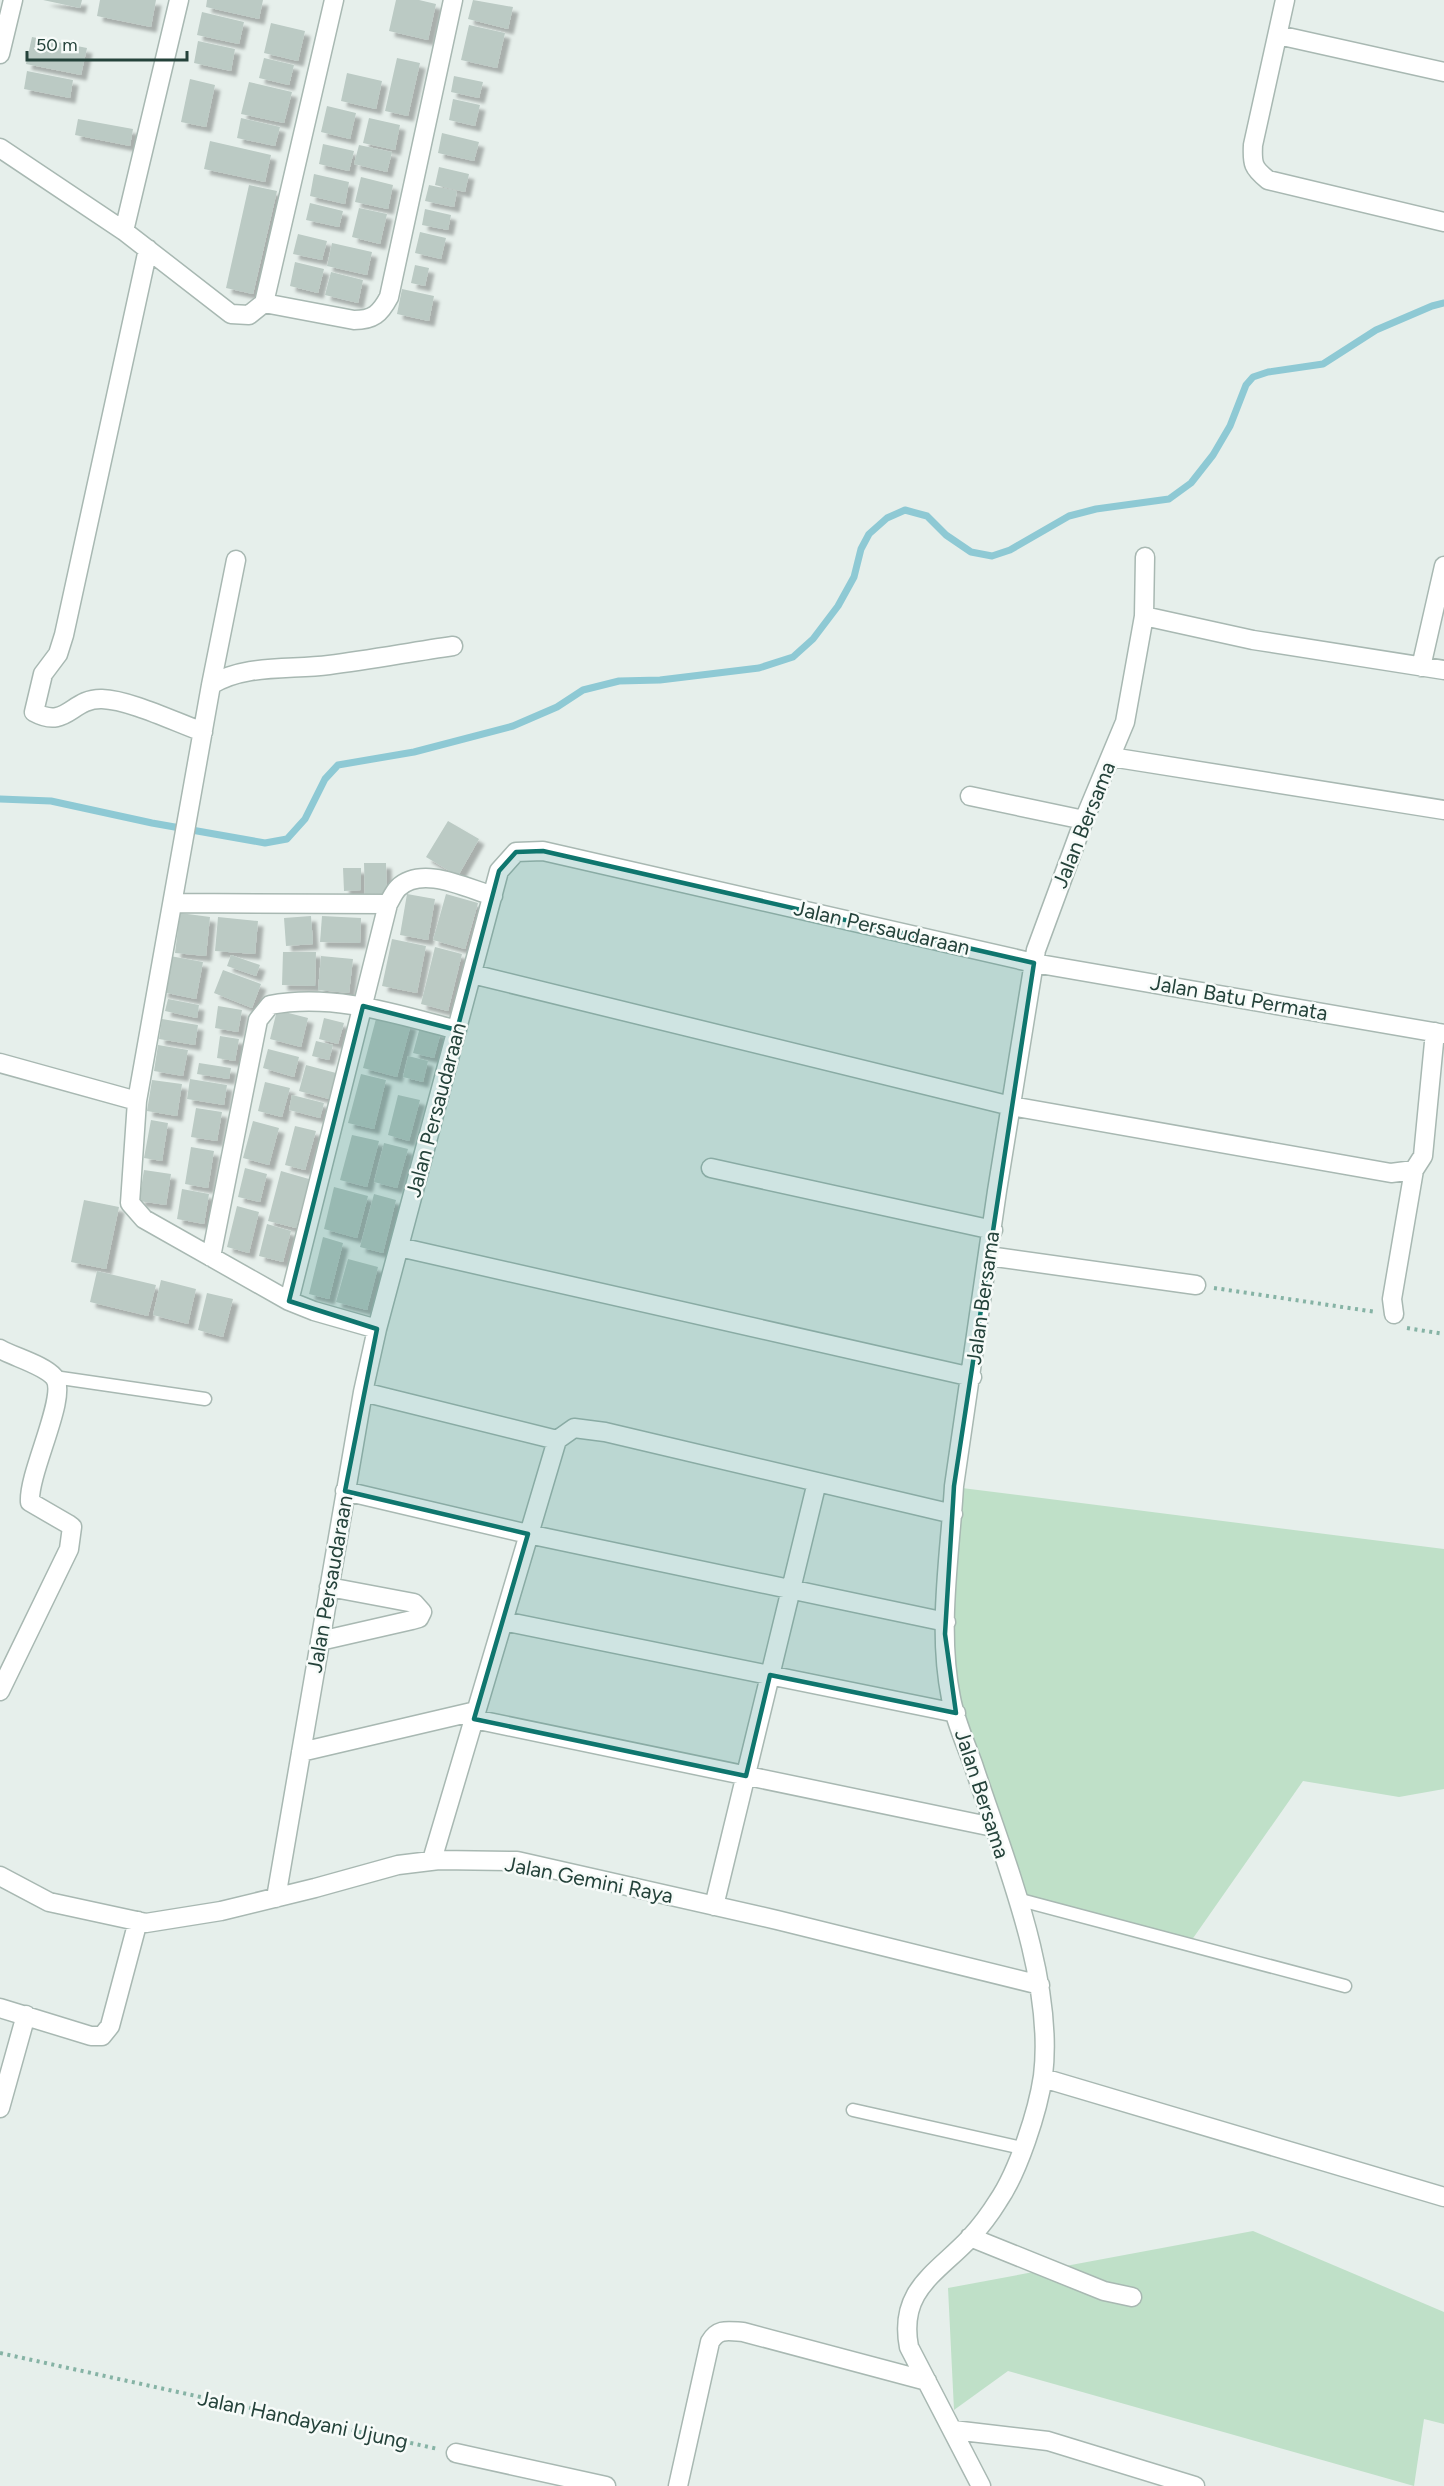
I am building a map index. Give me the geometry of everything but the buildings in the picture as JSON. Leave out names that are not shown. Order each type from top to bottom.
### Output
[{"type":"street","points":[[0,54],[13,0]]},
{"type":"street","points":[[124,231],[179,0]]},
{"type":"street","points":[[0,148],[124,231],[231,314],[249,315],[264,303],[334,0]]},
{"type":"street","points":[[264,303],[354,320],[375,317],[382,310],[389,297],[453,0]]},
{"type":"street","points":[[1285,0],[1252,145],[1252,159],[1256,170],[1268,180],[1444,222]]},
{"type":"street","points":[[1278,35],[1444,72]]},
{"type":"street","points":[[148,249],[64,635],[58,654],[43,674],[34,712],[46,718],[57,719],[78,705],[101,699],[130,706],[202,732]]},
{"type":"street","name":"Jalan Bersama","points":[[981,2486],[909,2347],[906,2332],[912,2298],[921,2284],[970,2237],[999,2200],[1022,2148],[1042,2078],[1046,2038],[1040,1985],[1017,1899],[951,1699],[946,1622],[954,1486],[1034,963],[1040,940],[1084,820],[1125,722],[1144,616],[1145,557]]},
{"type":"street","points":[[236,560],[202,732],[137,1101],[130,1203],[144,1219],[289,1300],[314,1311],[377,1329]]},
{"type":"street","points":[[1421,667],[1444,566]]},
{"type":"street","points":[[1144,616],[1253,640],[1444,670]]},
{"type":"street","points":[[211,685],[222,678],[240,672],[329,665],[453,646]]},
{"type":"street","points":[[1111,757],[1444,810]]},
{"type":"street","points":[[970,796],[1084,820]]},
{"type":"street","name":"Jalan Persaudaraan","points":[[276,1898],[363,1392],[377,1329],[499,871],[516,852],[543,851],[1034,963]]},
{"type":"street","points":[[289,1300],[388,904],[398,888],[415,879],[431,878],[493,896]]},
{"type":"street","points":[[173,903],[388,904]]},
{"type":"street","name":"Jalan Batu Permata","points":[[1034,963],[1439,1033]]},
{"type":"street","points":[[472,974],[1011,1106],[1390,1173],[1414,1170]]},
{"type":"street","points":[[211,1257],[258,1020],[270,1005],[292,1001],[363,1006],[457,1030]]},
{"type":"street","points":[[1394,1314],[1392,1299],[1414,1170],[1423,1156],[1439,1033]]},
{"type":"street","points":[[0,1063],[137,1101]]},
{"type":"street","points":[[711,1168],[993,1230]]},
{"type":"street","points":[[399,1247],[972,1377]]},
{"type":"street","points":[[988,1256],[1196,1285]]},
{"type":"street","points":[[0,1350],[44,1370],[54,1377],[58,1387],[56,1406],[30,1483],[30,1502],[68,1524],[72,1527],[73,1534],[69,1549],[0,1691]]},
{"type":"street","points":[[363,1392],[557,1440]]},
{"type":"street","points":[[432,1860],[557,1440],[568,1430],[579,1428],[953,1514]]},
{"type":"street","points":[[714,1906],[817,1482]]},
{"type":"street","points":[[345,1491],[528,1534],[946,1622]]},
{"type":"street","points":[[320,1641],[412,1620],[419,1618],[422,1612],[414,1603],[329,1587]]},
{"type":"street","points":[[503,1621],[956,1713]]},
{"type":"street","points":[[301,1752],[475,1715],[746,1776],[993,1827]]},
{"type":"street","name":"Jalan Gemini Raya","points":[[1,1880],[49,1902],[146,1923],[221,1911],[398,1865],[432,1860],[517,1862],[714,1906],[1040,1985]]},
{"type":"street","points":[[0,2008],[91,2036],[102,2036],[107,2032],[138,1921]]},
{"type":"street","points":[[0,2108],[26,2015]]},
{"type":"street","points":[[1042,2078],[1444,2197]]},
{"type":"street","points":[[970,2237],[1104,2291],[1132,2297]]},
{"type":"street","points":[[678,2486],[710,2342],[715,2333],[724,2330],[743,2332],[927,2381]]},
{"type":"street","points":[[953,2430],[1064,2445],[1195,2486]]},
{"type":"street","points":[[456,2453],[606,2486]]},
{"type":"lane","points":[[54,1377],[206,1399]]},
{"type":"lane","points":[[1017,1899],[1346,1986]]},
{"type":"lane","points":[[852,2110],[1022,2148]]},
{"type":"path","points":[[1196,1285],[1394,1314],[1400,1325],[1410,1330],[1444,1334]]},
{"type":"path","name":"Jalan Handayani Ujung","points":[[0,2354],[456,2453]]},
{"type":"highlighted area","points":[[543,851],[1034,963],[954,1486],[945,1634],[956,1713],[770,1675],[746,1776],[474,1719],[528,1534],[345,1491],[377,1329],[289,1301],[363,1006],[457,1030],[499,871],[516,852]]},
{"type":"green space","points":[[954,1487],[1444,1549],[1444,1789],[1399,1797],[1303,1781],[1189,1944],[1017,1899],[951,1699]]},
{"type":"green space","points":[[1253,2231],[1444,2312],[1444,2424],[1424,2419],[1414,2486],[1008,2371],[954,2410],[948,2288]]},
{"type":"waterway","points":[[0,799],[51,801],[152,823],[265,843],[287,839],[305,819],[325,779],[338,765],[414,752],[513,726],[557,707],[583,690],[619,681],[660,680],[759,668],[793,657],[813,639],[838,606],[854,577],[861,549],[869,534],[887,518],[905,510],[927,516],[946,535],[971,552],[992,556],[1010,550],[1069,516],[1096,509],[1169,499],[1191,483],[1213,455],[1230,426],[1246,385],[1253,377],[1268,372],[1323,364],[1376,330],[1444,303]]}]
